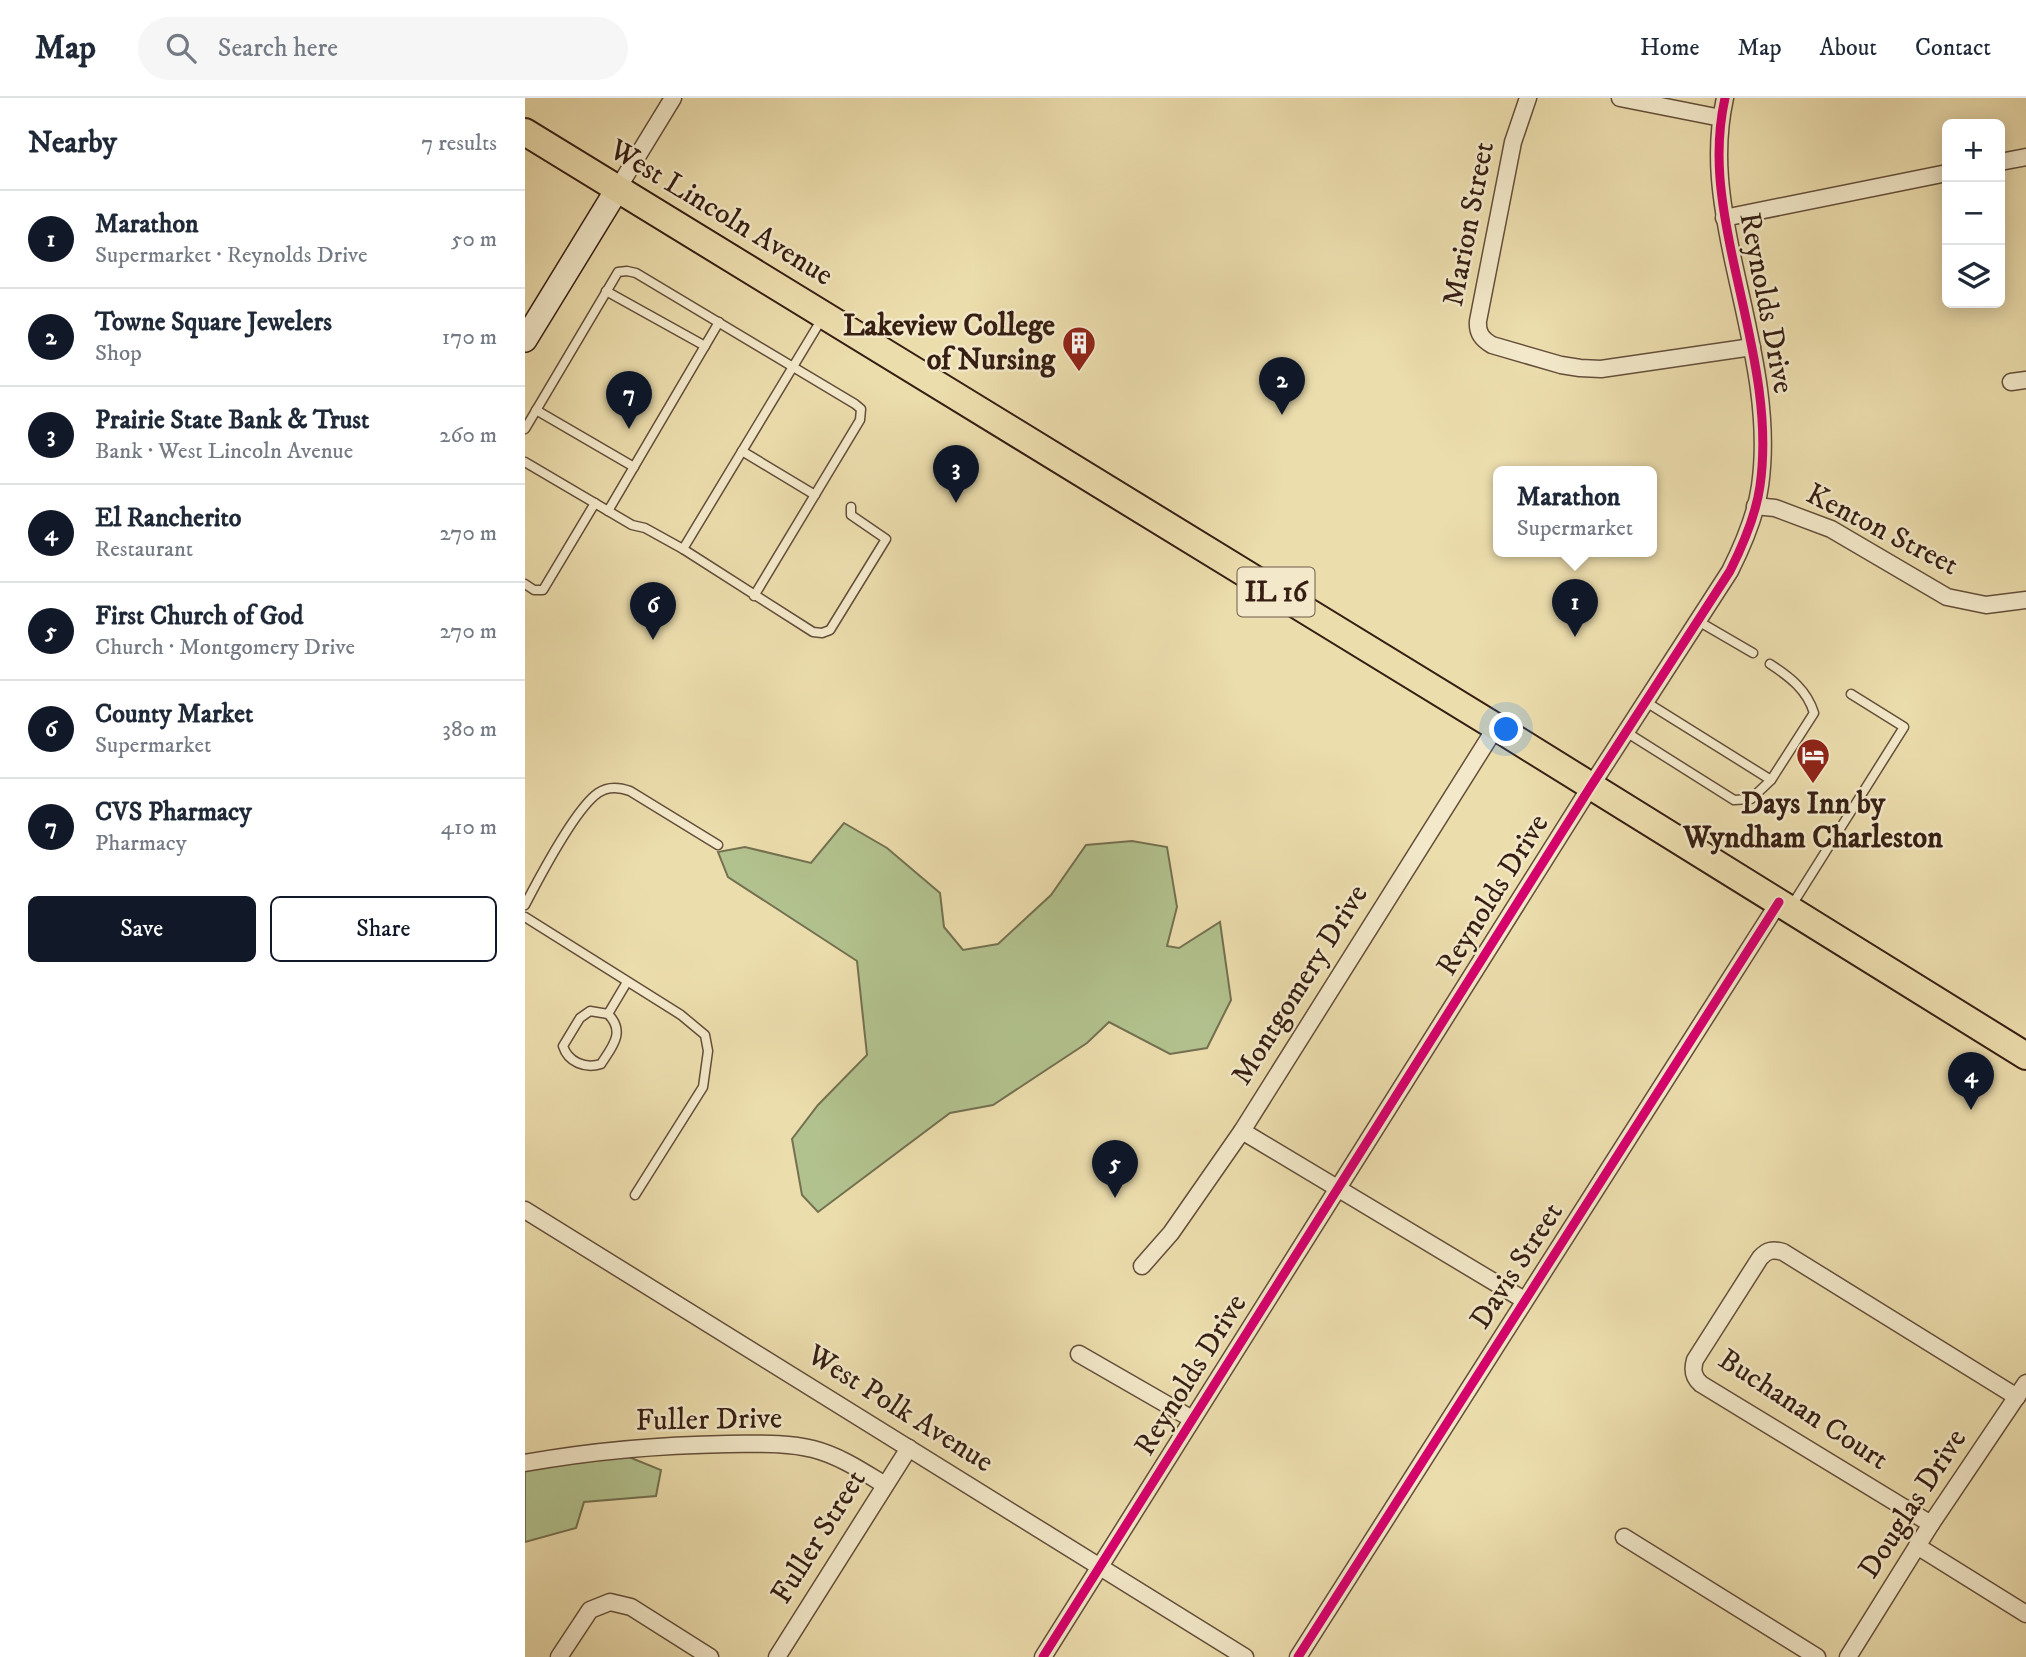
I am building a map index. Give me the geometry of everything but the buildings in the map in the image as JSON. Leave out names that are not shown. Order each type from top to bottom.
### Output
[{"type":"main road","name":"West Lincoln Avenue","points":[[525,132],[1496,727],[2026,1056]]},
{"type":"street","points":[[525,341],[673,98]]},
{"type":"street","name":"Marion Street","points":[[1528,98],[1513,142],[1478,321],[1479,333],[1484,340],[1492,345],[1561,365],[1591,369],[1752,347]]},
{"type":"street","points":[[1620,98],[1721,118]]},
{"type":"street","name":"Reynolds Drive","points":[[1043,1657],[1591,786],[1730,571],[1743,545],[1760,489],[1762,411],[1752,347],[1724,218],[1719,176],[1718,149],[1725,98]]},
{"type":"street","points":[[2005,161],[2026,157]]},
{"type":"street","points":[[1724,218],[1942,174]]},
{"type":"street","name":"Kenton Street","points":[[1755,506],[1775,508],[1831,529],[1947,597],[1986,605],[2026,600]]},
{"type":"street","name":"Montgomery Drive","points":[[1142,1266],[1171,1233],[1243,1131],[1496,727]]},
{"type":"street","name":"Davis Street","points":[[1298,1657],[1524,1300],[1785,905]]},
{"type":"street","points":[[1243,1131],[1524,1300]]},
{"type":"street","name":"West Polk Avenue","points":[[525,1210],[1245,1657]]},
{"type":"street","name":"Buchanan Court","points":[[1931,1524],[1701,1384],[1694,1377],[1695,1360],[1760,1258],[1766,1252],[1783,1252],[2022,1390]]},
{"type":"street","name":"Reynolds Drive","points":[[1079,1354],[1192,1419]]},
{"type":"street","name":"Douglas Drive","points":[[1848,1657],[1931,1524],[2022,1390]]},
{"type":"street","name":"Fuller Drive","points":[[525,1463],[611,1451],[682,1446],[787,1444],[839,1458],[885,1485]]},
{"type":"street","name":"Fuller Street","points":[[777,1657],[909,1448]]},
{"type":"street","points":[[1624,1537],[1817,1657]]},
{"type":"street","points":[[1917,1546],[2026,1614]]},
{"type":"street","points":[[559,1657],[590,1610],[610,1602],[631,1607],[710,1657]]},
{"type":"lane","points":[[525,429],[618,272],[627,271],[719,322],[861,409],[860,420],[754,596]]},
{"type":"lane","points":[[607,291],[705,346]]},
{"type":"lane","points":[[683,549],[824,315]]},
{"type":"lane","points":[[608,512],[719,322]]},
{"type":"lane","points":[[536,410],[633,467]]},
{"type":"lane","points":[[742,451],[815,495]]},
{"type":"lane","points":[[525,462],[608,512],[683,549],[813,632],[831,630],[885,539],[851,515],[851,507]]},
{"type":"lane","points":[[525,584],[534,590],[543,590],[595,503]]},
{"type":"lane","points":[[1697,621],[1753,653]]},
{"type":"lane","points":[[1626,732],[1734,800],[1751,799],[1771,780],[1814,713],[1809,697],[1770,664]]},
{"type":"lane","points":[[1785,905],[1904,727],[1851,694]]},
{"type":"lane","points":[[1645,702],[1771,780]]},
{"type":"lane","points":[[525,905],[584,806],[606,789],[621,788],[630,791],[718,845]]},
{"type":"lane","points":[[525,917],[681,1015],[705,1035],[709,1051],[703,1087],[635,1195]]},
{"type":"lane","points":[[608,1014],[627,982]]},
{"type":"lane","points":[[590,1011],[608,1014],[618,1029],[617,1038],[600,1064],[585,1066],[568,1056],[563,1046],[580,1018],[590,1011]]},
{"type":"green space","points":[[844,823],[887,848],[940,893],[944,927],[963,950],[998,944],[1051,895],[1086,845],[1132,841],[1167,847],[1177,907],[1167,946],[1179,948],[1220,922],[1231,1000],[1207,1048],[1170,1054],[1109,1022],[1087,1043],[993,1105],[950,1113],[818,1212],[802,1195],[792,1139],[818,1105],[867,1055],[857,961],[728,877],[718,852],[745,847],[811,863]]},
{"type":"green space","points":[[624,1455],[661,1470],[656,1496],[584,1502],[576,1528],[525,1542],[525,1470]]},
{"type":"cycle path","points":[[1043,1657],[1591,786],[1730,571],[1740,551],[1758,497],[1763,428],[1751,341],[1722,196],[1719,138],[1725,98]]},
{"type":"cycle path","points":[[1298,1657],[1779,902]]},
{"type":"place","name":"Lakeview College of Nursing","points":[[1079,373]]},
{"type":"place","name":"Towne Square Jewelers","points":[[1282,415]]},
{"type":"place","name":"CVS Pharmacy","points":[[629,429]]},
{"type":"place","name":"Prairie State Bank & Trust","points":[[956,503]]},
{"type":"place","name":"Marathon","points":[[1575,637]]},
{"type":"place","name":"County Market","points":[[653,640]]},
{"type":"place","name":"Days Inn by Wyndham Charleston","points":[[1813,785]]},
{"type":"place","name":"El Rancherito","points":[[1971,1110]]},
{"type":"place","name":"First Church of God","points":[[1115,1198]]}]
